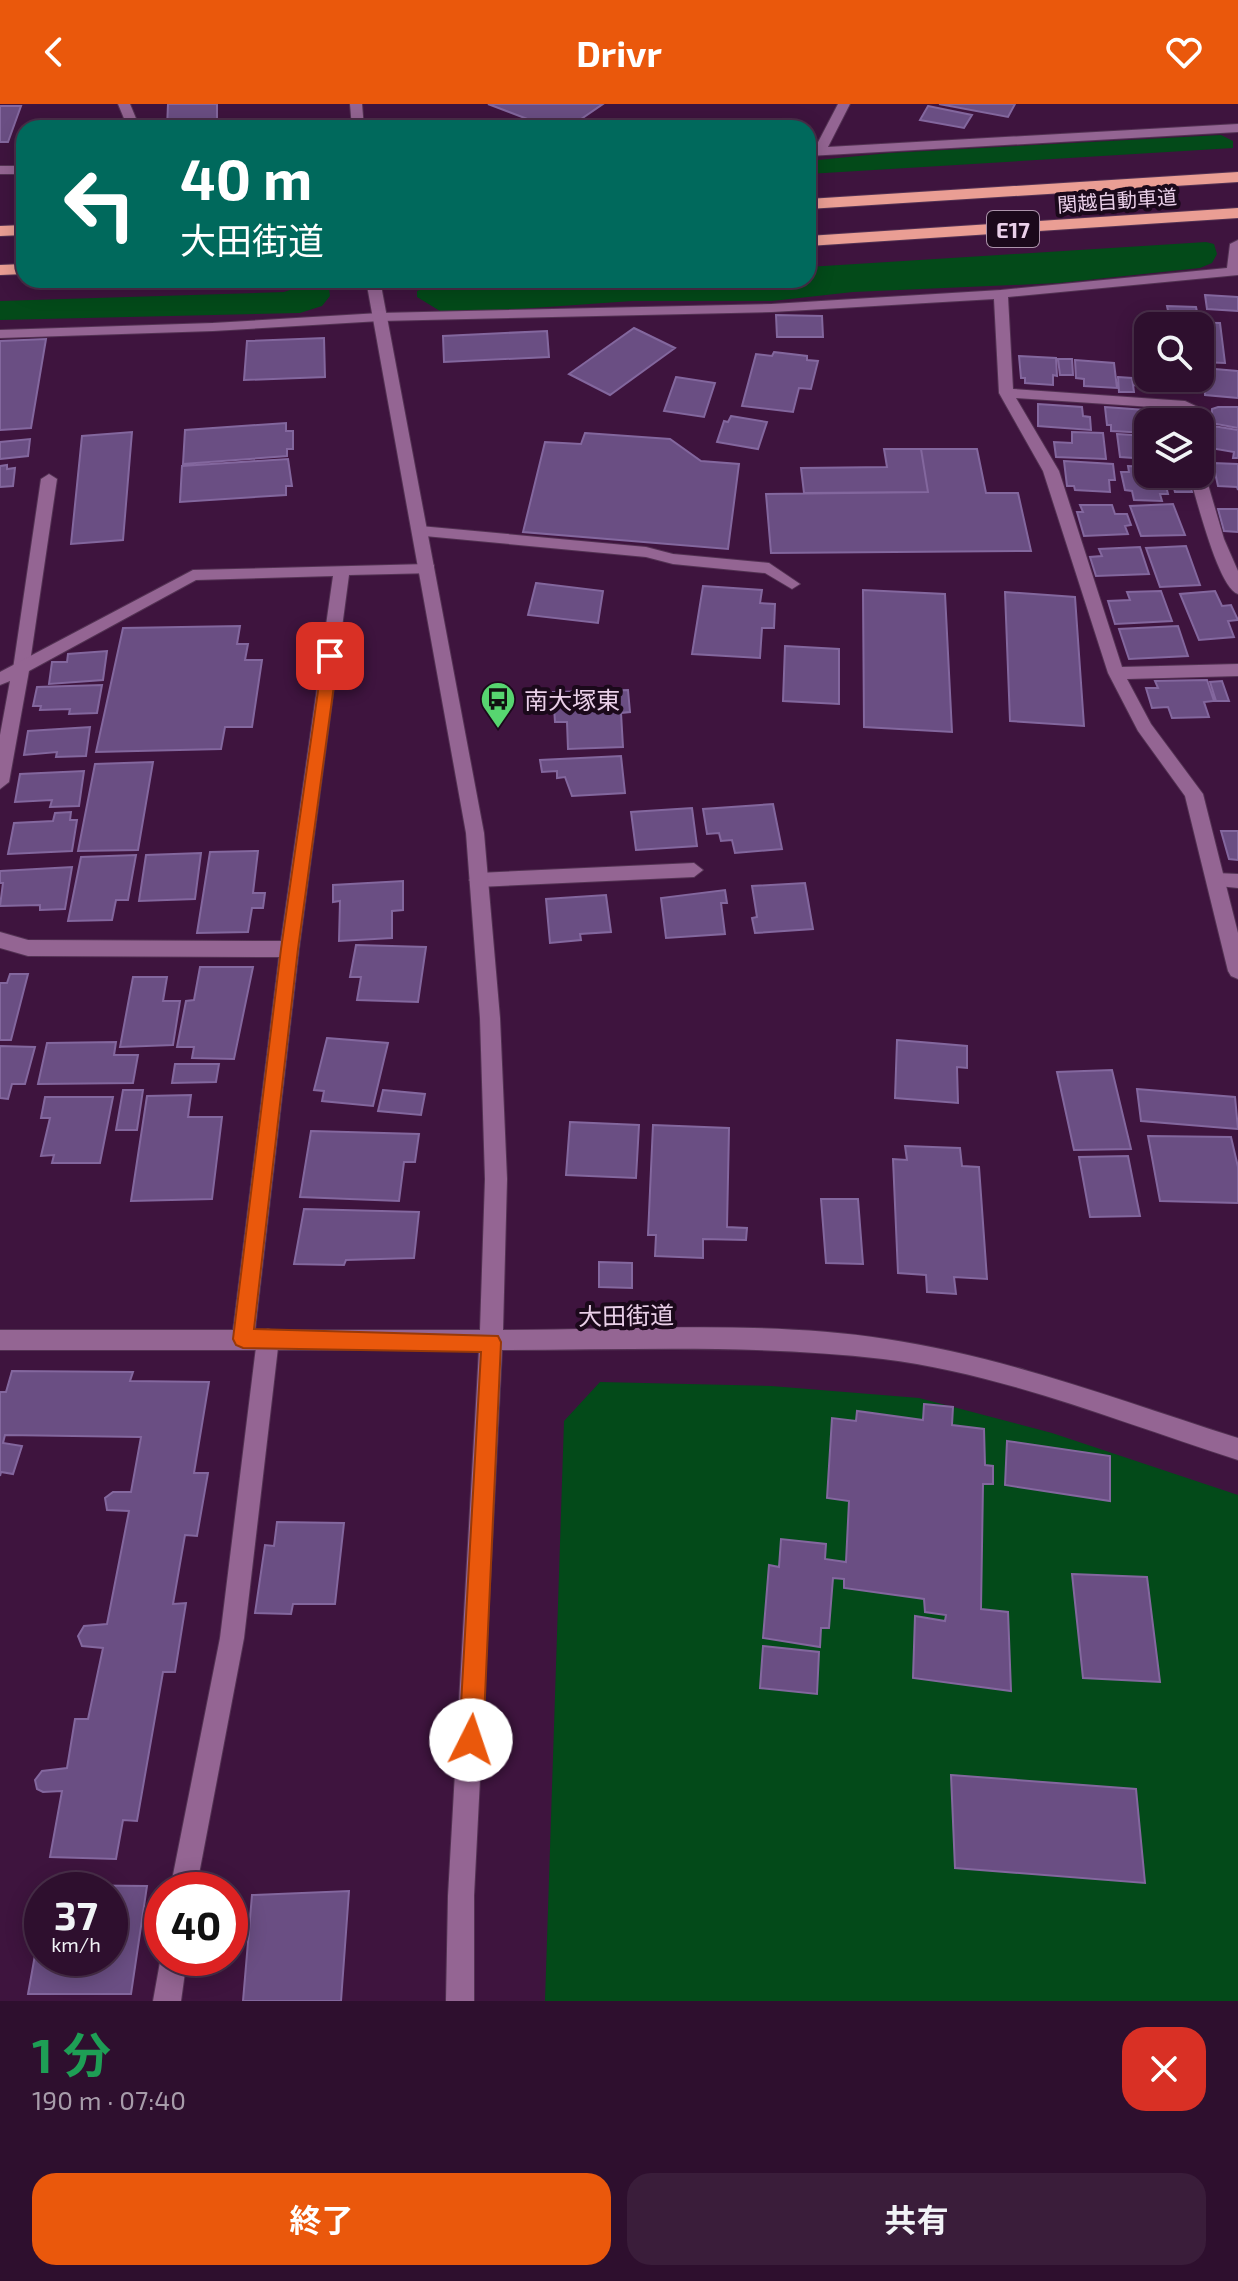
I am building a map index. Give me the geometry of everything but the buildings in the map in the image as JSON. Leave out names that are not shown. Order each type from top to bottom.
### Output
[{"type":"highway","name":"関越自動車道","points":[[816,203],[1238,177]]},
{"type":"highway","name":"関越自動車道","points":[[816,240],[1238,213]]},
{"type":"street","points":[[816,149],[844,104]]},
{"type":"street","points":[[816,152],[1238,128]]},
{"type":"street","points":[[0,334],[213,327],[380,317],[772,308],[1001,294],[1235,272],[1237,244]]},
{"type":"street","points":[[375,288],[475,833],[490,1018],[495,1164],[491,1342],[461,1896],[460,2001]]},
{"type":"street","points":[[1001,294],[1006,393],[1051,471],[1116,673],[1144,727],[1194,794],[1238,971]]},
{"type":"street","points":[[1006,393],[1193,408]]},
{"type":"street","points":[[0,782],[21,669],[49,479]]},
{"type":"street","points":[[1201,488],[1216,539],[1238,589]]},
{"type":"street","points":[[420,531],[646,552],[673,559],[769,568],[792,584]]},
{"type":"street","points":[[0,679],[193,575],[428,569]]},
{"type":"street","points":[[186,1872],[232,1638],[289,949],[342,570]]},
{"type":"street","points":[[1116,673],[1238,670]]},
{"type":"street","points":[[478,880],[694,870]]},
{"type":"street","points":[[1216,880],[1238,881]]},
{"type":"street","points":[[0,940],[28,948],[289,949]]},
{"type":"street","name":"大田街道","points":[[0,1340],[766,1340],[885,1349],[1045,1384],[1238,1449]]},
{"type":"street","points":[[167,2001],[170,1976]]},
{"type":"green space","points":[[1221,135],[1233,141],[1233,148],[816,174],[816,160],[889,153]]},
{"type":"green space","points":[[1206,242],[1214,244],[1217,254],[1212,263],[1200,268],[1059,283],[853,292],[772,301],[632,301],[461,313],[440,311],[417,297],[417,291],[425,288],[816,288],[816,266]]},
{"type":"green space","points":[[296,288],[329,288],[330,296],[322,306],[300,313],[0,320],[0,301],[284,292]]},
{"type":"green space","points":[[600,1382],[771,1386],[919,1398],[1052,1433],[1238,1495],[1238,2001],[545,2001],[564,1421]]},
{"type":"place","name":"南大塚東","points":[[498,730]]},
{"type":"route","points":[[330,656],[289,949],[243,1339],[491,1342],[471,1740]]}]
